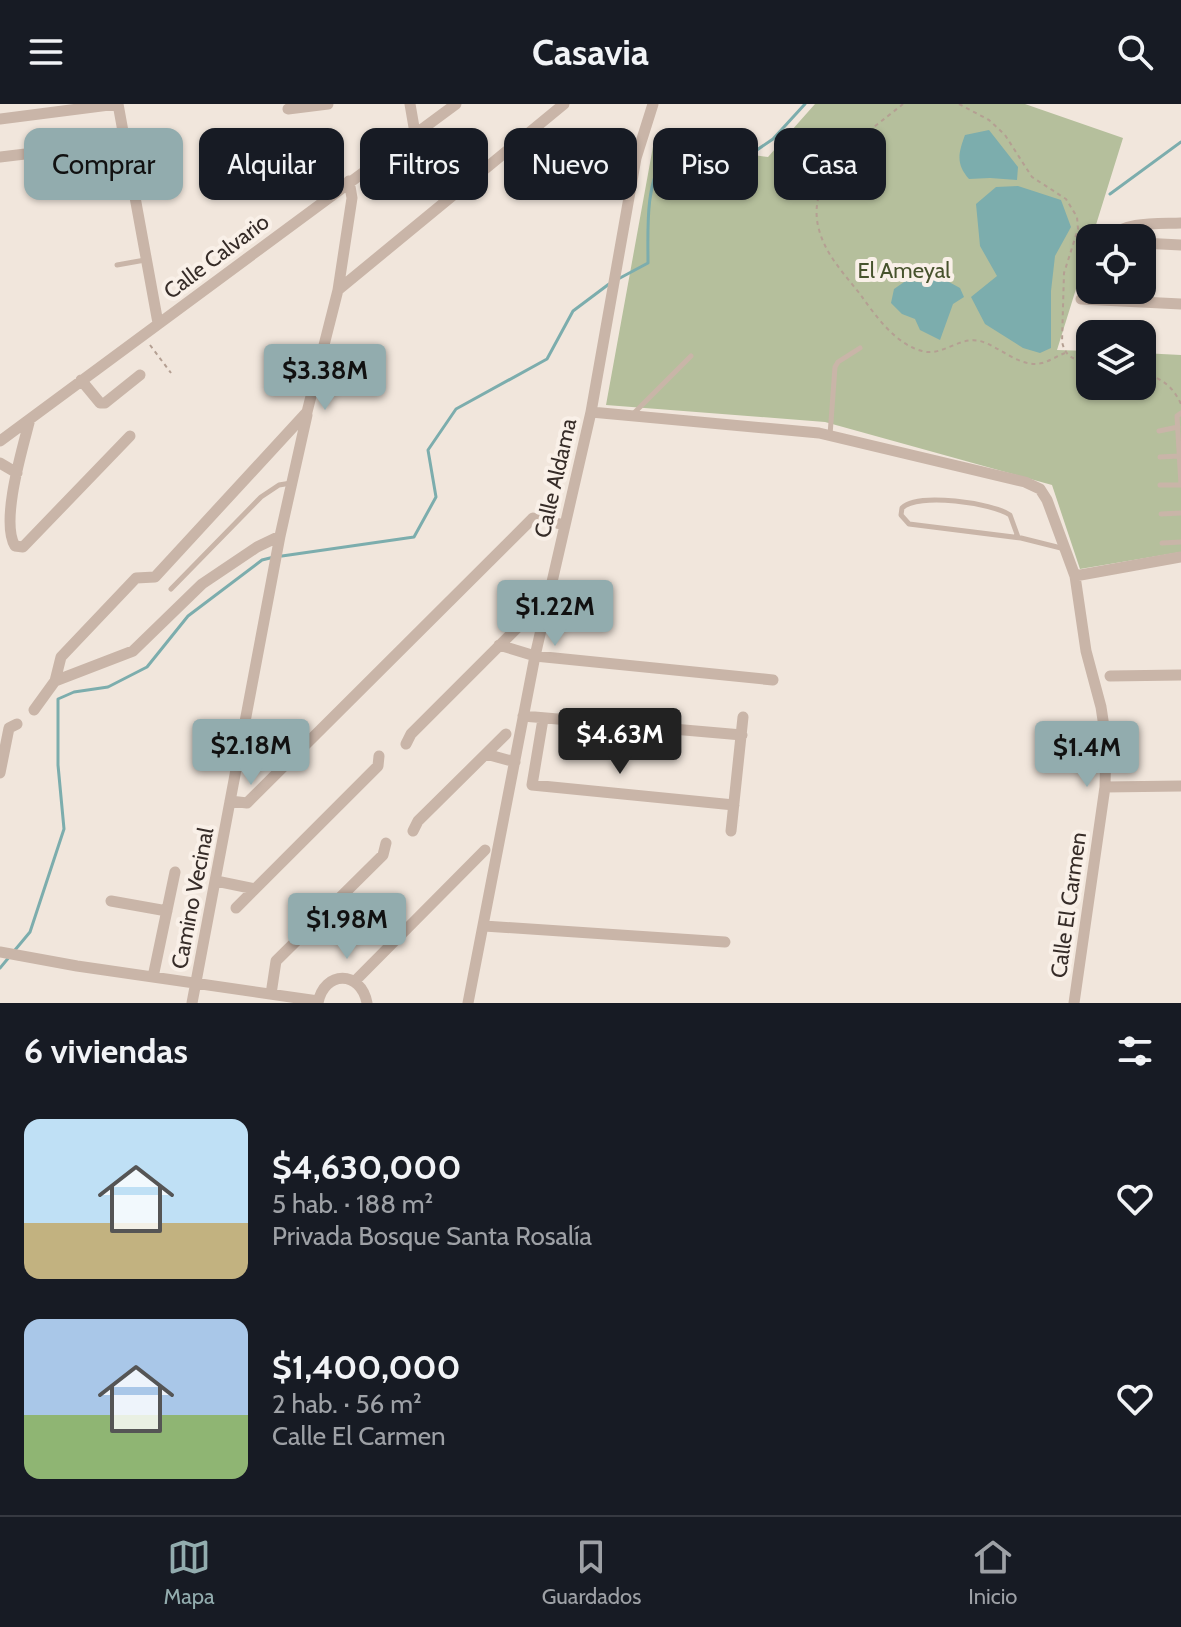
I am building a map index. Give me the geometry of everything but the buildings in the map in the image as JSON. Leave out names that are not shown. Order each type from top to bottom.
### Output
[{"type":"street","points":[[0,119],[117,104],[121,128]]},
{"type":"street","points":[[288,109],[328,104]]},
{"type":"street","points":[[410,104],[414,128]]},
{"type":"street","name":"Calle Calvario","points":[[422,128],[456,104]]},
{"type":"street","points":[[338,290],[564,104]]},
{"type":"street","name":"Calle Aldama","points":[[468,1003],[488,926],[515,762],[533,717],[535,656],[591,412],[636,158],[653,104]]},
{"type":"street","points":[[0,157],[24,154]]},
{"type":"street","name":"Calle Calvario","points":[[0,441],[360,173]]},
{"type":"street","points":[[55,681],[133,651],[202,584],[257,547],[280,536],[338,290],[352,198],[349,181]]},
{"type":"street","points":[[135,200],[158,323]]},
{"type":"street","points":[[1156,224],[1181,223]]},
{"type":"street","points":[[1156,244],[1181,245]]},
{"type":"street","points":[[1156,303],[1181,304]]},
{"type":"street","points":[[81,380],[100,403],[105,403],[140,375]]},
{"type":"street","points":[[34,710],[55,681],[61,657],[136,578],[155,577],[307,412]]},
{"type":"street","points":[[591,412],[830,436]]},
{"type":"street","points":[[31,418],[17,473],[9,537],[15,546],[23,547],[130,436]]},
{"type":"street","name":"Calle El Carmen","points":[[830,436],[1025,482],[1040,489],[1047,500],[1075,576],[1086,651],[1106,740],[1105,787],[1074,1003]]},
{"type":"street","points":[[0,463],[17,473]]},
{"type":"street","points":[[230,801],[247,803],[533,518],[565,525]]},
{"type":"street","name":"Camino Vecinal","points":[[192,1003],[280,536]]},
{"type":"street","points":[[1075,576],[1181,557]]},
{"type":"street","points":[[406,744],[411,734],[530,615]]},
{"type":"street","points":[[499,645],[535,656],[773,680]]},
{"type":"street","points":[[1110,676],[1181,675]]},
{"type":"street","points":[[734,805],[532,785],[533,717],[742,735]]},
{"type":"street","points":[[731,831],[743,717]]},
{"type":"street","points":[[0,773],[9,728],[17,724]]},
{"type":"street","points":[[413,831],[418,821],[506,734]]},
{"type":"street","points":[[486,754],[515,762]]},
{"type":"street","points":[[236,908],[378,766],[379,756]]},
{"type":"street","points":[[1105,787],[1181,786]]},
{"type":"street","points":[[271,994],[276,961],[383,855],[386,843]]},
{"type":"street","points":[[2,953],[318,1002],[327,984],[336,979],[358,977],[485,850]]},
{"type":"street","points":[[153,977],[175,872]]},
{"type":"street","points":[[216,881],[255,889]]},
{"type":"street","points":[[111,901],[167,911]]},
{"type":"street","points":[[488,926],[725,942]]},
{"type":"street","points":[[358,977],[370,1002]]},
{"type":"lane","points":[[117,265],[146,260]]},
{"type":"lane","points":[[830,436],[835,367],[860,348]]},
{"type":"lane","points":[[631,416],[691,356]]},
{"type":"lane","points":[[1160,485],[1181,485],[1177,416],[1181,413]]},
{"type":"lane","points":[[1159,431],[1178,427]]},
{"type":"lane","points":[[1160,457],[1179,456]]},
{"type":"lane","points":[[171,589],[261,497],[279,485],[292,483]]},
{"type":"lane","points":[[1018,537],[1010,515],[998,509],[937,500],[914,500],[902,508],[901,515],[909,524],[1018,537],[1065,549]]},
{"type":"lane","points":[[1161,514],[1181,513]]},
{"type":"lane","points":[[1162,543],[1181,542]]},
{"type":"path","points":[[903,104],[825,177],[820,189],[817,219],[820,234],[831,256],[892,333],[922,351],[934,352],[960,341],[980,341],[1015,358],[1039,364],[1065,353]]},
{"type":"path","points":[[959,104],[989,120],[1005,135],[1032,177],[1066,199],[1077,217],[1078,229],[1064,273],[1062,342],[1065,353],[1076,360]]},
{"type":"path","points":[[142,335],[171,373]]},
{"type":"path","points":[[1156,377],[1172,388],[1181,406]]},
{"type":"green space","name":"El Ameyal","points":[[815,104],[1025,104],[1123,138],[1096,224],[1076,224],[1076,289],[1057,350],[1076,351],[1076,400],[1156,400],[1156,354],[1181,355],[1181,552],[1080,569],[1052,485],[825,422],[606,405],[653,146],[653,200],[758,200],[758,156],[768,157],[774,150],[774,200],[886,200],[886,128],[794,128]]},
{"type":"water","points":[[989,130],[1018,167],[1017,180],[969,179],[962,168],[960,153],[965,135]]},
{"type":"water","points":[[1018,186],[1061,200],[1071,227],[1055,256],[1051,291],[1051,348],[1040,353],[1023,348],[985,324],[971,297],[997,276],[980,246],[976,204],[996,187]]},
{"type":"water","points":[[938,276],[960,288],[964,297],[953,304],[940,340],[920,330],[915,319],[902,314],[891,303],[894,289],[907,280],[924,283]]},
{"type":"waterway","points":[[620,278],[648,263],[651,193],[665,155],[689,152],[739,162],[773,139],[805,104]]},
{"type":"waterway","points":[[1110,194],[1181,142]]},
{"type":"waterway","points":[[282,556],[414,537],[436,497],[428,450],[456,409],[547,359],[573,311],[609,284]]},
{"type":"waterway","points":[[15,950],[30,932],[64,829],[58,765],[58,699],[74,692],[108,687],[147,667],[188,616],[262,560],[274,557]]},
{"type":"waterway","points":[[0,968],[10,956]]}]
